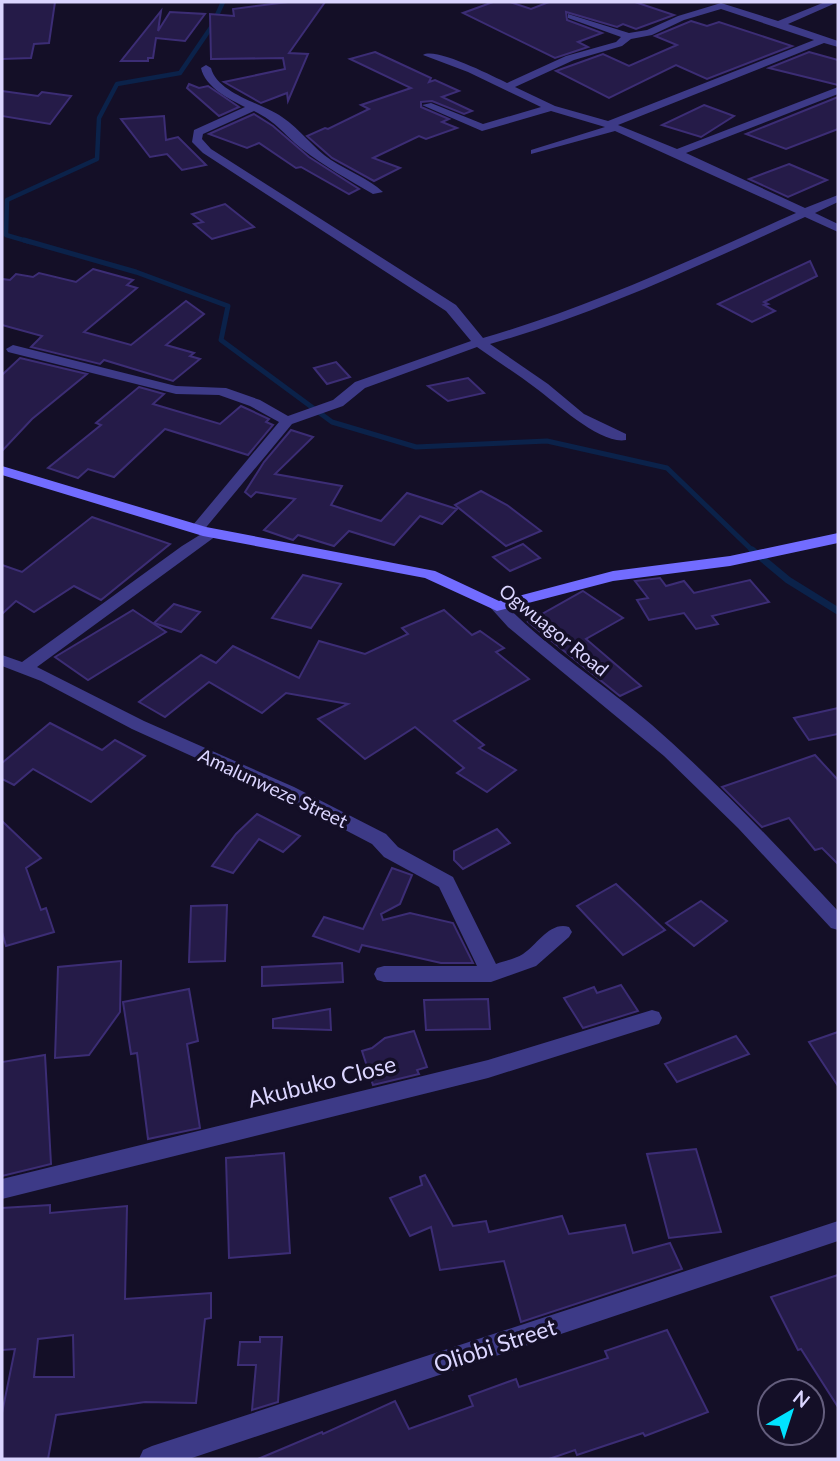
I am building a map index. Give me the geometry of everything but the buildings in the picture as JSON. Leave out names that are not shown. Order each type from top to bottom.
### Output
[{"type":"street","points":[[778,25],[833,2]]},
{"type":"street","points":[[571,16],[628,36],[649,33],[717,4],[838,44]]},
{"type":"street","points":[[507,87],[570,58],[619,44],[628,36]]},
{"type":"street","points":[[535,152],[612,126],[821,40]]},
{"type":"street","points":[[428,55],[472,70],[551,108],[612,126],[677,153],[838,228]]},
{"type":"street","points":[[206,68],[208,76],[251,108],[278,119],[303,144],[328,163],[377,192]]},
{"type":"street","points":[[677,153],[838,90]]},
{"type":"street","points":[[427,105],[482,128],[551,108]]},
{"type":"street","points":[[251,108],[205,128],[196,135],[196,139],[207,151],[451,308],[480,343],[543,387],[579,417],[621,437]]},
{"type":"street","points":[[26,667],[80,629],[204,531],[287,421],[338,403],[360,385],[480,343],[550,323],[838,198]]},
{"type":"street","points":[[6,351],[176,390],[221,391],[255,403],[287,421]]},
{"type":"street","name":"Ogwuagor Road","points":[[2,470],[204,531],[429,574],[497,606],[518,629],[644,729],[757,835],[838,923]]},
{"type":"street","points":[[497,606],[613,576],[730,561],[838,538]]},
{"type":"street","name":"Amalunweze Street","points":[[2,660],[26,667],[138,725],[288,792],[379,839],[391,852],[433,873],[446,883],[455,898],[463,920],[491,974]]},
{"type":"street","points":[[384,974],[491,974],[529,960],[562,932]]},
{"type":"street","name":"Akubuko Close","points":[[2,1189],[488,1069],[652,1018]]},
{"type":"street","name":"Oliobi Street","points":[[152,1459],[838,1231]]},
{"type":"waterway","points":[[30,242],[6,235],[7,200],[97,159],[99,118],[117,84],[180,73],[212,26],[223,2]]},
{"type":"waterway","points":[[24,240],[136,272],[228,306],[221,340],[332,422],[416,447],[547,441],[667,468],[754,552]]},
{"type":"waterway","points":[[752,550],[788,580],[838,611]]}]
